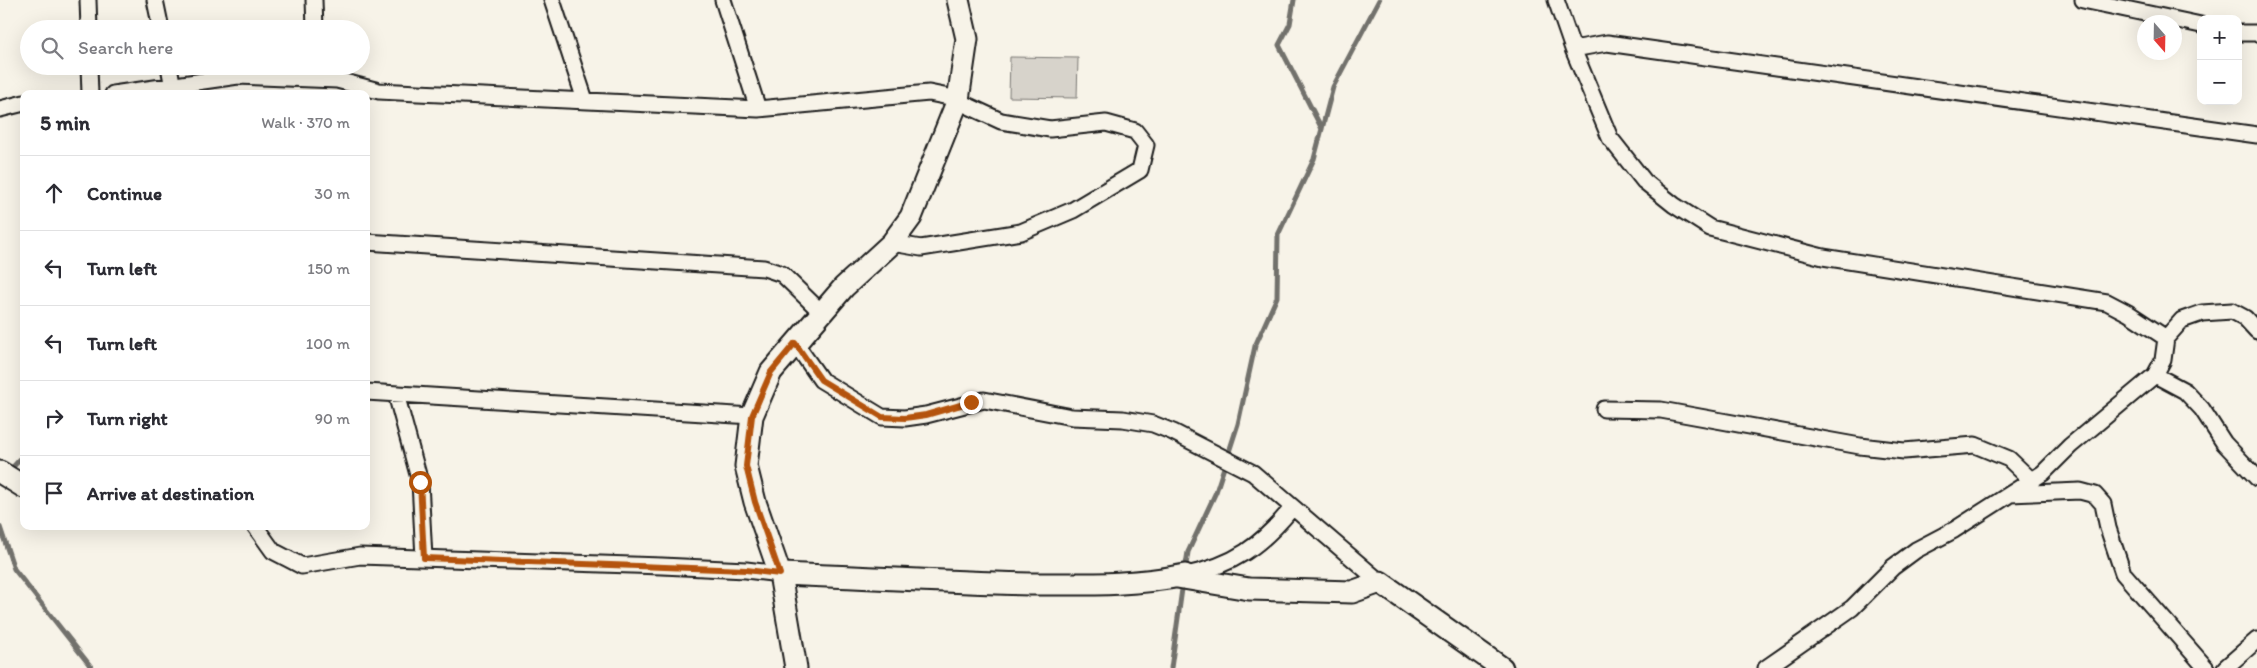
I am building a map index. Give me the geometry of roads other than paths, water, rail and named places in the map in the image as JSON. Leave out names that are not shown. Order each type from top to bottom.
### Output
[{"type":"street","points":[[88,0],[88,20]]},
{"type":"street","points":[[155,0],[159,20]]},
{"type":"street","points":[[314,0],[315,20]]},
{"type":"street","points":[[552,0],[585,100]]},
{"type":"street","points":[[723,0],[758,109]]},
{"type":"street","points":[[796,668],[780,574],[755,502],[746,466],[752,416],[771,372],[844,286],[892,243],[911,217],[958,100],[967,40],[958,0]]},
{"type":"street","points":[[1556,0],[1573,49],[1610,138],[1644,182],[1674,205],[1710,228],[1823,257],[2107,302],[2128,313],[2166,338]]},
{"type":"street","points":[[2083,0],[2197,25]]},
{"type":"street","points":[[2242,33],[2257,33]]},
{"type":"street","points":[[1573,49],[1607,43],[2257,135]]},
{"type":"street","points":[[89,75],[90,90]]},
{"type":"street","points":[[170,75],[173,89],[238,76],[264,75]]},
{"type":"street","points":[[321,75],[380,91],[513,96],[550,101],[585,100],[758,109],[928,93],[950,96],[1001,121],[1050,129],[1106,123],[1135,131],[1146,145],[1140,170],[1073,210],[1022,232],[921,248],[892,243]]},
{"type":"street","points":[[0,109],[20,104]]},
{"type":"street","points":[[370,242],[764,268],[782,274],[821,312]]},
{"type":"street","points":[[1766,668],[1852,608],[1893,567],[1916,550],[1954,530],[2043,473],[2070,446],[2155,375],[2163,360],[2166,338],[2182,320],[2202,312],[2232,311],[2245,318],[2257,330]]},
{"type":"street","points":[[795,343],[821,380],[882,417],[905,418],[926,415],[984,400],[1072,417],[1123,419],[1153,424],[1174,432],[1253,473],[1380,582],[1502,668]]},
{"type":"street","points":[[2155,375],[2185,391],[2202,409],[2224,443],[2257,478]]},
{"type":"street","points":[[370,392],[752,416]]},
{"type":"street","points":[[396,394],[420,482],[424,558]]},
{"type":"street","points":[[1604,409],[1661,410],[1860,446],[1904,451],[1975,445],[2009,459],[2031,480]]},
{"type":"street","points":[[0,472],[20,484]]},
{"type":"street","points":[[2010,494],[2080,491],[2095,495],[2103,504],[2108,528],[2123,573],[2206,668]]},
{"type":"street","points":[[258,530],[273,551],[302,566],[360,556],[718,568],[780,574],[999,583],[1118,585],[1150,583],[1214,569],[1241,556],[1274,530],[1292,508]]},
{"type":"street","points":[[1181,576],[1249,589],[1352,592],[1380,582]]},
{"type":"street","points":[[2226,668],[2257,640]]},
{"type":"waterway","points":[[1294,0],[1290,24],[1279,45],[1322,129]]},
{"type":"waterway","points":[[1185,571],[1188,552],[1216,492],[1238,424],[1255,346],[1277,297],[1278,235],[1314,159],[1333,87],[1379,0]]},
{"type":"waterway","points":[[11,469],[20,459]]},
{"type":"waterway","points":[[0,527],[14,569],[92,668]]},
{"type":"waterway","points":[[1171,668],[1183,582]]}]
